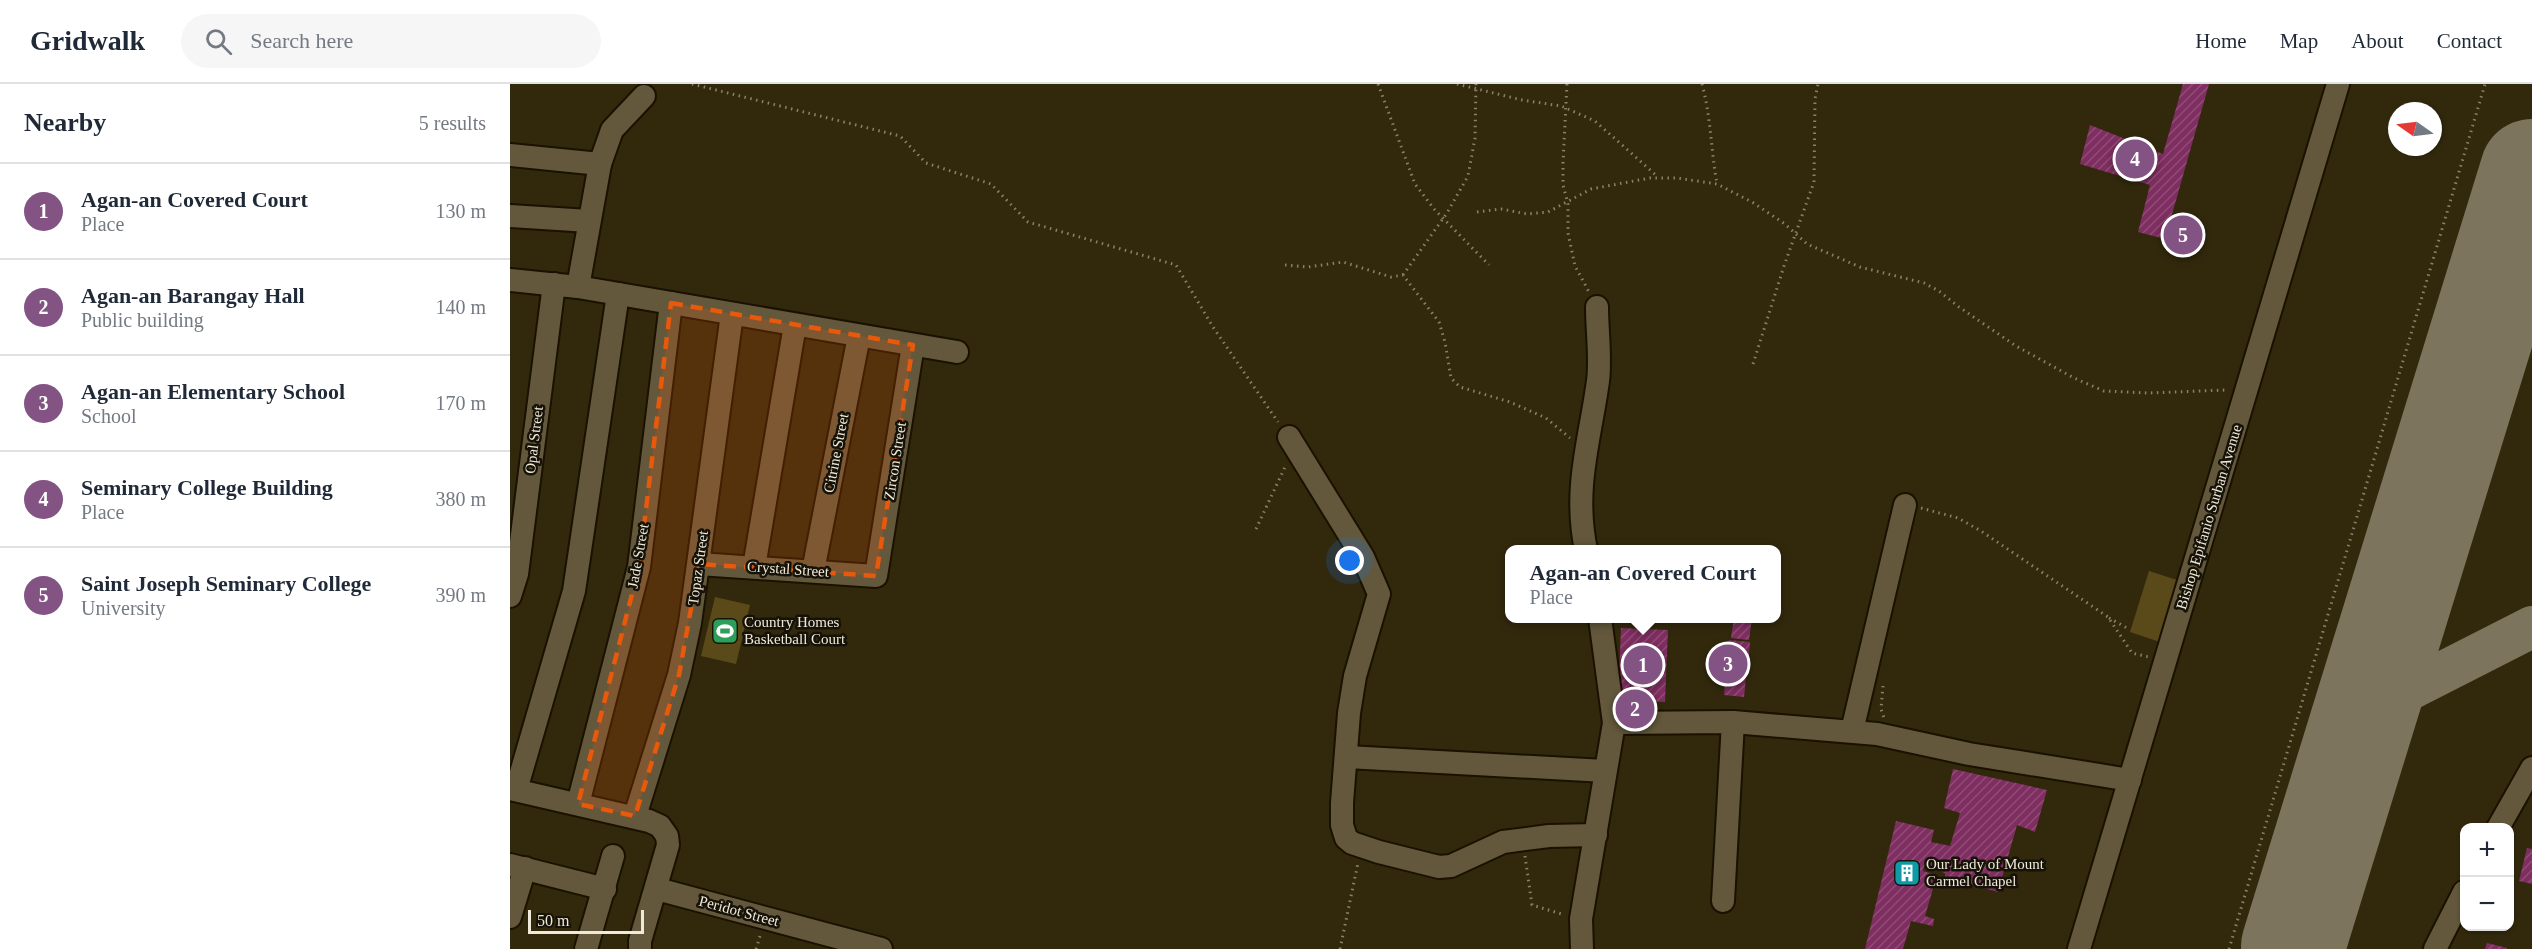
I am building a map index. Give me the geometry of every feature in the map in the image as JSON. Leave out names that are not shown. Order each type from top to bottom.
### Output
[{"type":"street","name":"Bishop Epifanio Surban Avenue","points":[[2079,949],[2338,84]]},
{"type":"street","points":[[578,287],[600,164],[612,130],[644,96]]},
{"type":"street","points":[[510,155],[600,164]]},
{"type":"street","points":[[510,216],[589,221]]},
{"type":"street","points":[[510,280],[578,287],[957,352]]},
{"type":"street","name":"Opal Street","points":[[510,596],[517,574],[554,284]]},
{"type":"street","points":[[618,294],[574,591],[513,789],[635,816],[660,826],[667,836],[668,845],[640,941],[640,949]]},
{"type":"street","name":"Jade Street","points":[[578,804],[639,567],[672,303]]},
{"type":"street","points":[[1586,545],[1581,484],[1599,379],[1597,307]]},
{"type":"street","name":"Topaz Street","points":[[635,816],[680,675],[699,564],[732,314]]},
{"type":"street","points":[[754,567],[795,325]]},
{"type":"street","name":"Citrine Street","points":[[813,571],[859,336]]},
{"type":"street","name":"Zircon Street","points":[[876,576],[913,345]]},
{"type":"street","points":[[1289,437],[1363,557],[1378,594],[1355,676],[1349,713],[1342,803],[1342,825],[1346,838],[1362,846],[1439,867],[1451,866],[1503,842],[1596,835]]},
{"type":"street","points":[[1852,732],[1905,504]]},
{"type":"street","name":"Crystal Street","points":[[699,564],[876,576]]},
{"type":"street","points":[[1582,949],[1581,919],[1614,723],[1601,623]]},
{"type":"street","points":[[1723,901],[1733,722]]},
{"type":"street","points":[[1614,723],[1733,722],[1877,734],[1970,754],[2130,780]]},
{"type":"street","points":[[1347,757],[1605,771]]},
{"type":"street","points":[[2501,823],[2532,768]]},
{"type":"street","points":[[586,949],[613,856]]},
{"type":"street","points":[[510,917],[517,866],[605,889]]},
{"type":"street","name":"Peridot Street","points":[[657,889],[881,949]]},
{"type":"street","points":[[2435,949],[2460,900]]},
{"type":"path","points":[[692,84],[900,136],[926,164],[991,184],[1028,222],[1176,265],[1213,327],[1289,437],[1287,462],[1256,529]]},
{"type":"path","points":[[1378,84],[1414,184],[1443,219],[1489,265]]},
{"type":"path","points":[[1457,84],[1475,86],[1567,109],[1595,122],[1660,178]]},
{"type":"path","points":[[1567,84],[1563,185],[1568,204],[1568,233],[1575,266],[1597,307]]},
{"type":"path","points":[[1702,84],[1709,116],[1710,143],[1717,184]]},
{"type":"path","points":[[1753,364],[1814,182],[1815,99],[1818,84]]},
{"type":"path","points":[[2229,949],[2485,84]]},
{"type":"path","points":[[1285,265],[1308,267],[1343,262],[1391,277],[1403,275],[1443,219],[1468,176],[1475,138],[1475,86]]},
{"type":"path","points":[[1477,212],[1501,209],[1527,214],[1548,212],[1568,204],[1591,189],[1617,183],[1660,178],[1717,184],[1752,202],[1785,224],[1807,244],[1860,267],[1924,283],[1940,291],[1959,307],[2016,346],[2074,378],[2104,391],[2148,393],[2247,389]]},
{"type":"path","points":[[1403,275],[1439,322],[1451,378],[1460,387],[1510,402],[1546,418],[1572,440],[1584,456]]},
{"type":"path","points":[[1905,504],[1941,512],[1982,531],[2127,628]]},
{"type":"path","points":[[2108,617],[2132,653],[2165,662]]},
{"type":"path","points":[[1523,840],[1532,905],[1581,919]]},
{"type":"path","points":[[1340,949],[1362,846]]},
{"type":"highlighted area","points":[[671,303],[913,345],[876,576],[699,564],[679,675],[635,816],[578,804],[639,567]]},
{"type":"shaded area","points":[[2149,571],[2180,581],[2160,642],[2130,632]]},
{"type":"shaded area","name":"Country Homes Basketball Court","points":[[715,597],[750,605],[736,664],[701,656]]},
{"type":"building","points":[[2183,84],[2209,84],[2165,239],[2138,232],[2150,185],[2080,164],[2090,125],[2163,154]]},
{"type":"building","points":[[1733,623],[1751,623],[1749,640],[1731,638]]},
{"type":"building","points":[[1621,628],[1668,630],[1665,702],[1618,700]]},
{"type":"building","points":[[1729,640],[1750,642],[1748,665],[1727,663]]},
{"type":"building","points":[[1727,666],[1747,668],[1744,697],[1724,695]]},
{"type":"building","points":[[1619,702],[1652,703],[1652,717],[1618,715]]},
{"type":"building","points":[[1953,769],[2047,790],[2035,832],[2017,825],[1998,892],[1945,877],[1945,873],[1924,866],[1923,871],[1937,875],[1925,916],[1934,919],[1933,926],[1911,921],[1903,949],[1865,949],[1896,821],[1934,830],[1931,842],[1950,846],[1960,813],[1944,808]]},
{"type":"building","points":[[2527,848],[2532,849],[2532,884],[2519,881]]},
{"type":"building","points":[[2487,943],[2507,948],[2507,949],[2485,949]]},
{"type":"taxiway","points":[[2365,712],[2532,627]]},
{"type":"runway","points":[[2293,946],[2532,171]]},
{"type":"place","name":"Seminary College Building","points":[[2135,159]]},
{"type":"place","name":"Saint Joseph Seminary College","points":[[2183,235]]},
{"type":"place","name":"Country Homes Basketball Court","points":[[725,631]]},
{"type":"place","name":"Agan-an Elementary School","points":[[1728,664]]},
{"type":"place","name":"Agan-an Covered Court","points":[[1643,665]]},
{"type":"place","name":"Agan-an Barangay Hall","points":[[1635,709]]},
{"type":"place","name":"Our Lady of Mount Carmel Chapel","points":[[1907,873]]}]
